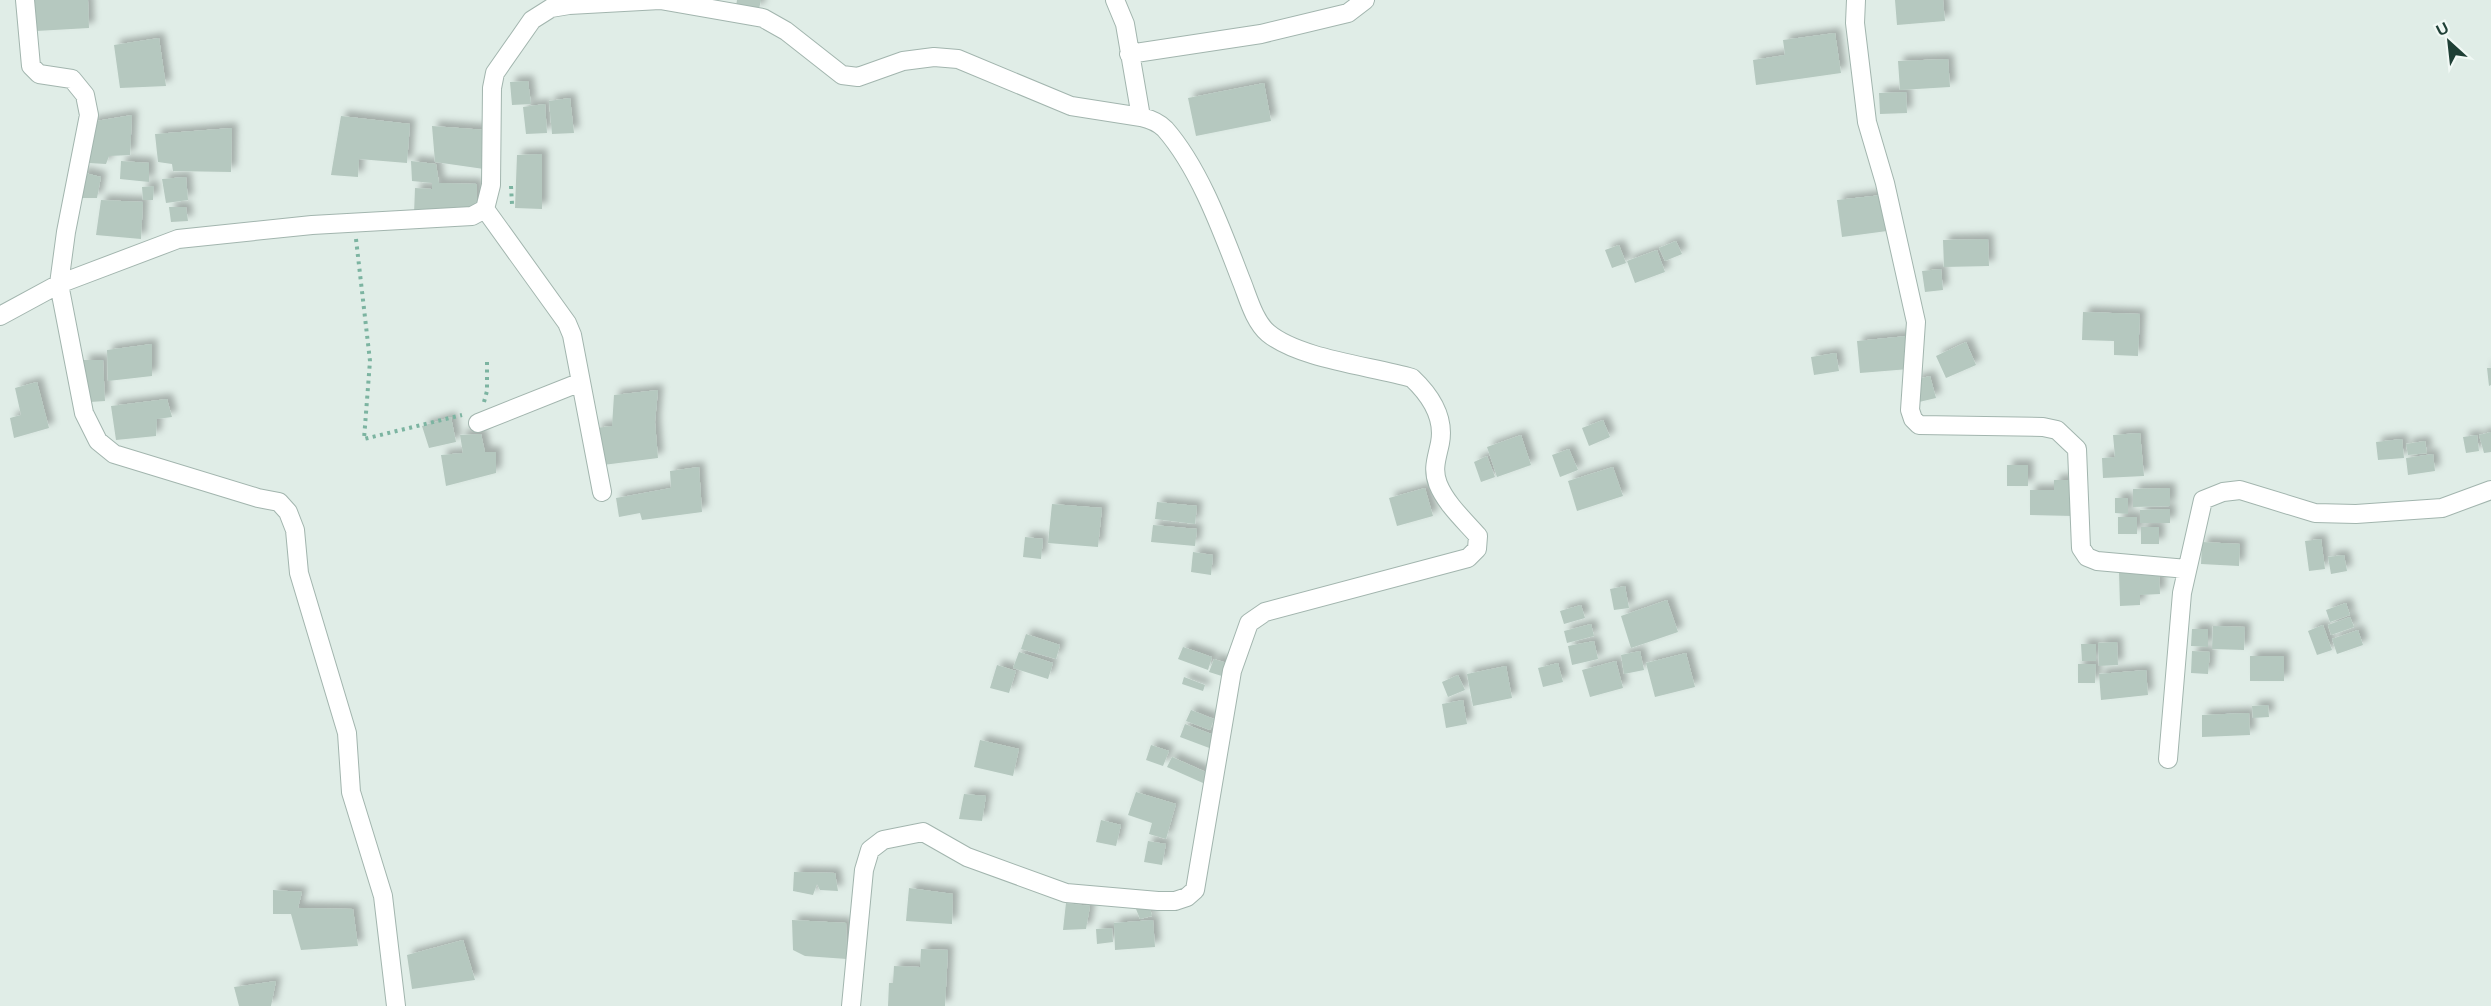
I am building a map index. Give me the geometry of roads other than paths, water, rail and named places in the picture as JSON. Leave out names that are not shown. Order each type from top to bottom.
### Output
[{"type":"street","points":[[26,0],[27,47],[31,66],[39,74],[72,80],[85,95],[89,115],[66,232],[59,284],[84,413],[98,441],[114,454],[258,498],[279,502],[288,513],[295,530],[299,573],[347,733],[351,764],[351,792],[383,896],[396,1006]]},
{"type":"street","points":[[0,316],[59,284],[178,239],[312,225],[457,219],[472,216],[484,209],[491,185],[492,88],[495,73],[532,20],[551,8],[569,5],[660,0],[752,14],[786,31],[842,75],[858,77],[903,61],[934,57],[958,59],[1071,106],[1140,117],[1154,121],[1164,128],[1196,176],[1219,224],[1251,306],[1266,331],[1286,346],[1412,378],[1425,391],[1438,414],[1440,442],[1434,461],[1438,484],[1451,504],[1478,536],[1477,549],[1468,558],[1265,612],[1249,623],[1232,671],[1195,890],[1187,897],[1158,901],[1066,893],[982,864],[923,832],[883,840],[870,850],[864,870],[851,1006]]},
{"type":"street","points":[[1115,0],[1125,24],[1140,117]]},
{"type":"street","points":[[1129,54],[1261,34],[1348,13],[1365,0]]},
{"type":"street","points":[[1856,0],[1855,23],[1867,122],[1885,183],[1916,322],[1910,388],[1910,410],[1913,419],[1919,425],[2013,425],[2057,430],[2077,448],[2081,548],[2087,556],[2097,561],[2187,569]]},
{"type":"street","points":[[484,209],[567,323],[572,335],[602,492]]},
{"type":"street","points":[[478,423],[581,382]]},
{"type":"street","points":[[2168,759],[2182,593],[2203,500],[2223,492],[2240,490],[2315,513],[2356,514],[2442,508],[2491,490]]}]
